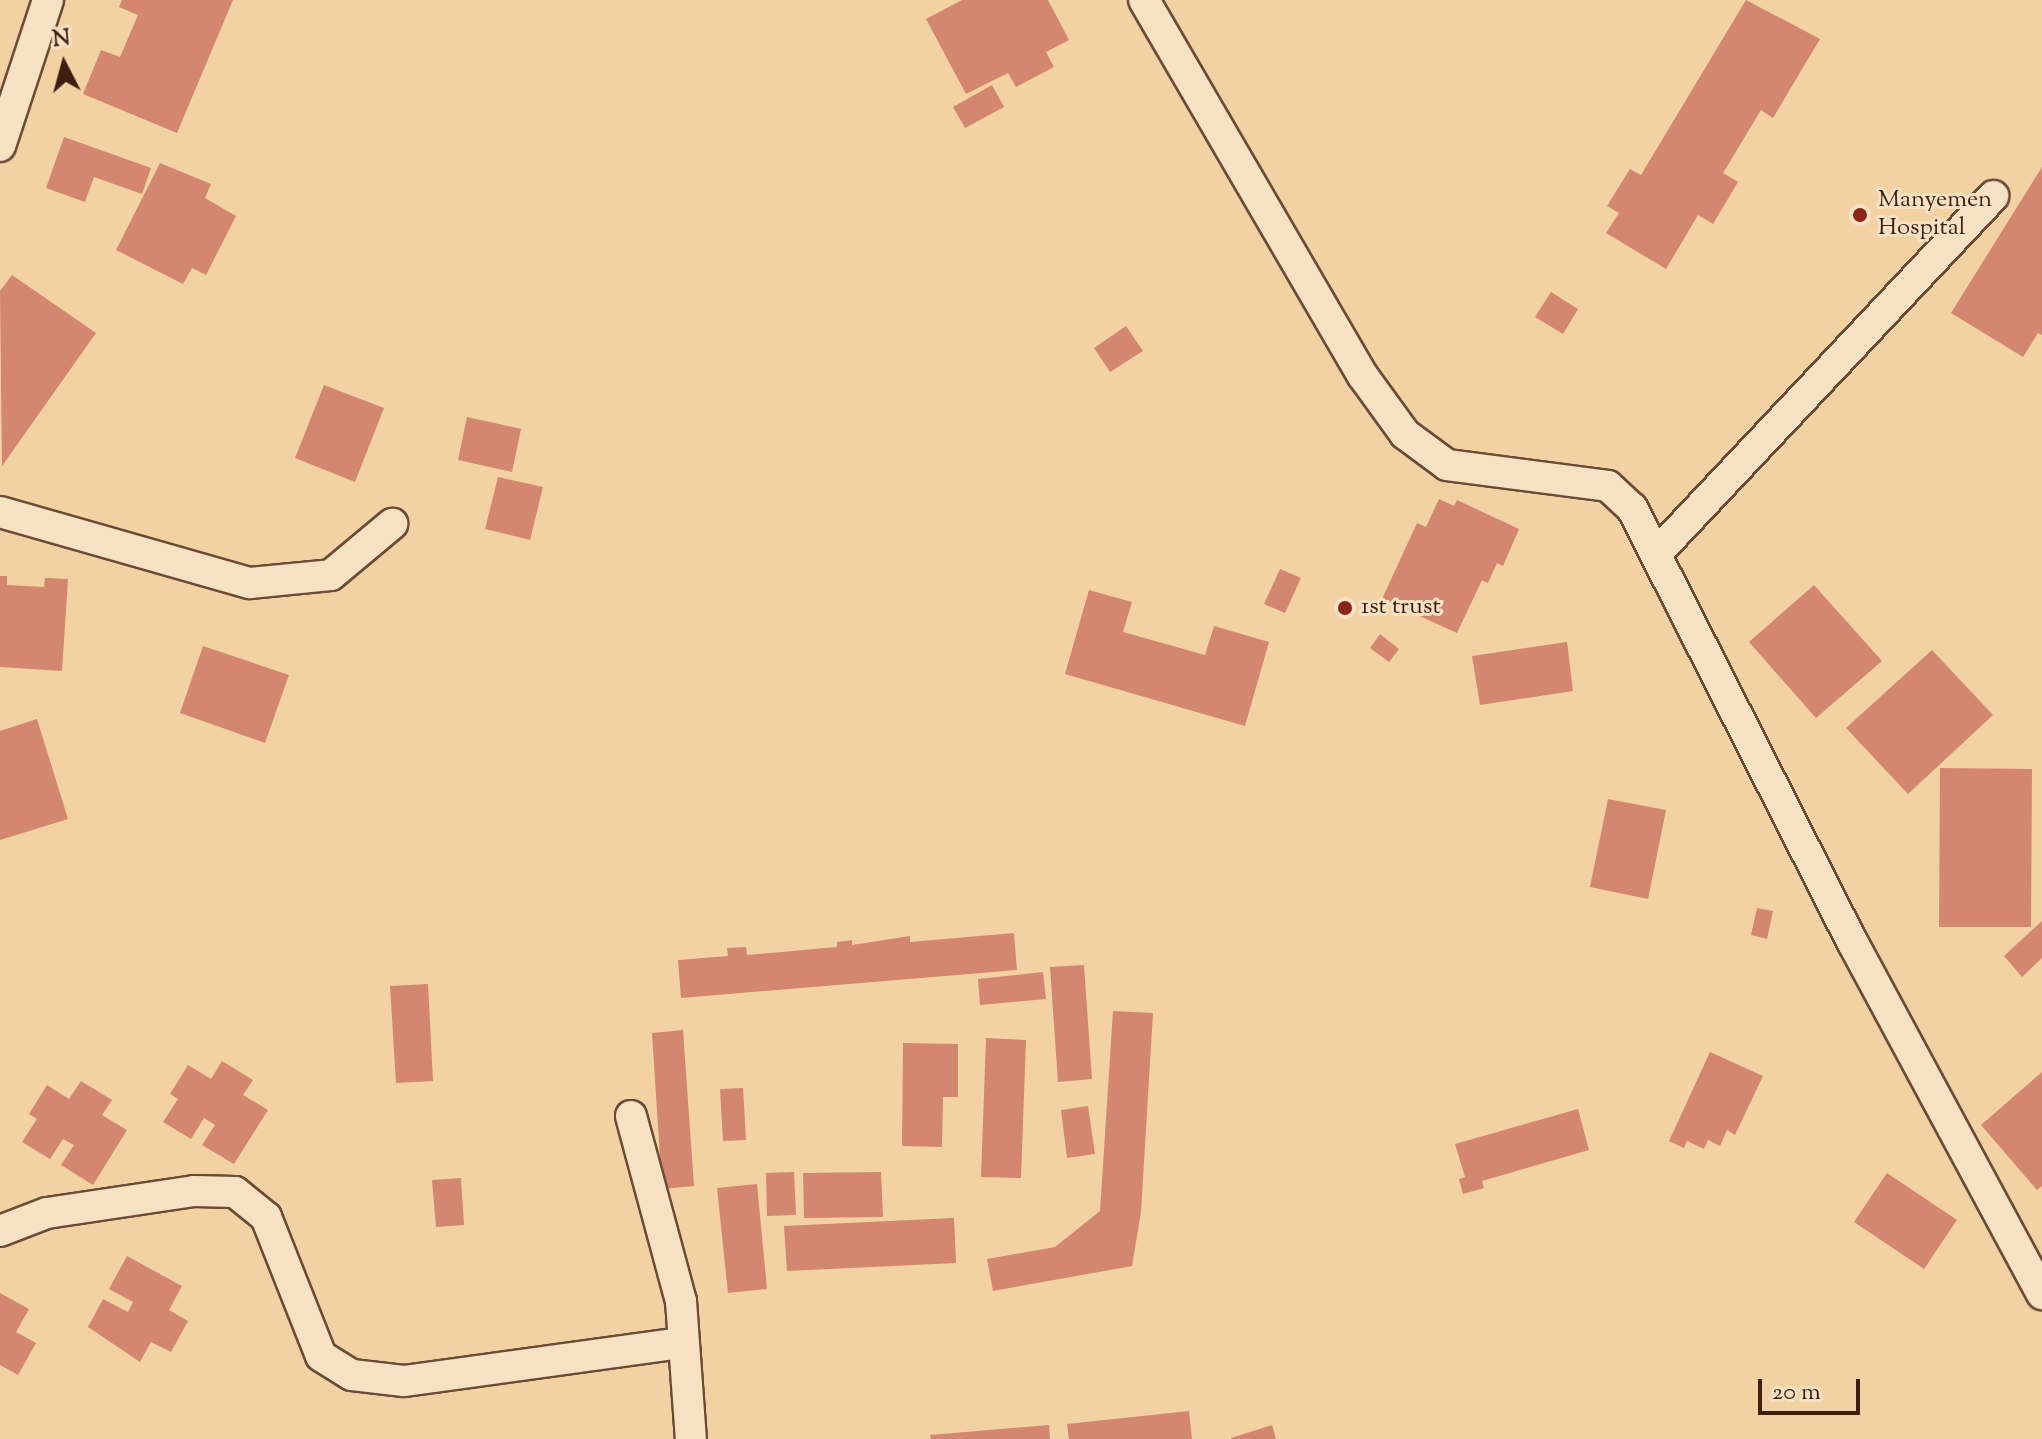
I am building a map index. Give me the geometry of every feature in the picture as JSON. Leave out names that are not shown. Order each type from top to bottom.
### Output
[{"type":"street","points":[[0,146],[48,0]]},
{"type":"street","points":[[1144,0],[1363,376],[1405,434],[1447,465],[1608,486],[1632,508],[1853,943],[2042,1294]]},
{"type":"street","points":[[1656,554],[1993,196]]},
{"type":"street","points":[[0,512],[250,583],[331,575],[392,524]]},
{"type":"street","points":[[631,1116],[667,1239],[681,1301],[691,1439]]},
{"type":"street","points":[[0,1231],[47,1213],[194,1191],[235,1192],[266,1217],[321,1356],[352,1375],[404,1381],[683,1343]]},
{"type":"building","points":[[122,0],[233,0],[177,133],[83,94],[101,50],[120,57],[138,15],[119,7]]},
{"type":"building","points":[[962,0],[1048,0],[1069,40],[1046,52],[1054,67],[1016,87],[1008,73],[966,94],[926,19]]},
{"type":"building","points":[[1746,0],[1820,39],[1773,118],[1761,110],[1723,173],[1738,182],[1713,224],[1698,215],[1666,269],[1606,233],[1619,213],[1607,206],[1630,169],[1641,175]]},
{"type":"building","points":[[992,85],[1004,107],[965,128],[953,107]]},
{"type":"building","points":[[64,137],[151,168],[142,194],[94,177],[85,202],[46,188]]},
{"type":"building","points":[[160,163],[211,184],[205,198],[236,216],[206,275],[192,268],[183,284],[116,250]]},
{"type":"building","points":[[2042,167],[2042,335],[2038,333],[2023,357],[1951,313]]},
{"type":"building","points":[[12,275],[96,333],[2,466],[0,291]]},
{"type":"building","points":[[1551,292],[1578,309],[1563,334],[1535,317]]},
{"type":"building","points":[[1126,326],[1143,351],[1110,372],[1094,348]]},
{"type":"building","points":[[324,385],[384,408],[355,482],[295,458]]},
{"type":"building","points":[[467,417],[521,429],[512,472],[458,460]]},
{"type":"building","points":[[498,477],[543,487],[530,540],[485,529]]},
{"type":"building","points":[[1439,499],[1454,506],[1457,500],[1519,529],[1503,566],[1497,563],[1488,583],[1482,580],[1457,633],[1382,599],[1417,523],[1426,527]]},
{"type":"building","points":[[1280,569],[1301,578],[1285,613],[1264,604]]},
{"type":"building","points":[[0,576],[7,576],[7,585],[44,587],[45,578],[68,579],[62,671],[0,667]]},
{"type":"building","points":[[1814,585],[1882,661],[1816,718],[1749,642]]},
{"type":"building","points":[[1089,590],[1132,602],[1123,632],[1205,655],[1214,626],[1269,642],[1245,726],[1065,674]]},
{"type":"building","points":[[1380,634],[1399,649],[1389,662],[1370,648]]},
{"type":"building","points":[[1567,642],[1573,691],[1480,705],[1472,656]]},
{"type":"building","points":[[203,646],[289,675],[265,743],[180,713]]},
{"type":"building","points":[[1932,650],[1993,715],[1908,794],[1846,728]]},
{"type":"building","points":[[37,719],[68,819],[0,840],[0,731]]},
{"type":"building","points":[[1940,768],[2032,769],[2031,927],[1939,927]]},
{"type":"building","points":[[1608,799],[1666,810],[1648,899],[1590,887]]},
{"type":"building","points":[[1757,908],[1773,911],[1767,939],[1751,935]]},
{"type":"building","points":[[2042,921],[2042,958],[2022,977],[2004,956]]},
{"type":"building","points":[[1014,933],[1017,970],[681,998],[678,960],[728,956],[727,948],[746,947],[747,955],[837,947],[837,942],[852,940],[852,945],[910,936],[910,942]]},
{"type":"building","points":[[1084,965],[1092,1079],[1058,1082],[1050,967]]},
{"type":"building","points":[[1043,972],[1046,999],[980,1005],[978,979]]},
{"type":"building","points":[[428,984],[433,1081],[396,1083],[390,986]]},
{"type":"building","points":[[1113,1011],[1153,1013],[1141,1212],[1132,1266],[993,1291],[987,1259],[1055,1247],[1100,1211]]},
{"type":"building","points":[[683,1030],[694,1186],[662,1189],[652,1033]]},
{"type":"building","points":[[986,1038],[1026,1040],[1021,1178],[981,1177]]},
{"type":"building","points":[[903,1043],[958,1044],[958,1097],[943,1097],[942,1147],[902,1146]]},
{"type":"building","points":[[1710,1052],[1763,1076],[1735,1135],[1727,1130],[1720,1146],[1708,1140],[1704,1149],[1687,1141],[1684,1148],[1669,1141]]},
{"type":"building","points":[[222,1061],[253,1080],[243,1095],[268,1110],[234,1164],[202,1145],[215,1125],[204,1118],[191,1139],[163,1122],[178,1099],[170,1094],[188,1065],[211,1079]]},
{"type":"building","points":[[2042,1072],[2042,1186],[2037,1190],[1981,1125]]},
{"type":"building","points":[[81,1081],[112,1100],[102,1115],[127,1130],[93,1185],[61,1165],[74,1145],[63,1139],[50,1159],[22,1142],[37,1119],[29,1114],[47,1085],[69,1099]]},
{"type":"building","points":[[743,1088],[746,1140],[723,1141],[720,1089]]},
{"type":"building","points":[[1088,1106],[1095,1154],[1067,1158],[1061,1110]]},
{"type":"building","points":[[1578,1109],[1589,1150],[1482,1181],[1484,1188],[1463,1194],[1459,1179],[1465,1177],[1455,1144]]},
{"type":"building","points":[[794,1172],[796,1215],[767,1216],[766,1173]]},
{"type":"building","points":[[881,1172],[883,1217],[804,1218],[803,1173]]},
{"type":"building","points":[[1887,1173],[1957,1220],[1924,1269],[1854,1222]]},
{"type":"building","points":[[461,1178],[464,1225],[436,1227],[432,1180]]},
{"type":"building","points":[[757,1184],[767,1289],[728,1293],[717,1188]]},
{"type":"building","points":[[954,1218],[956,1263],[787,1271],[784,1226]]},
{"type":"building","points":[[127,1256],[182,1286],[169,1310],[188,1321],[171,1352],[151,1342],[140,1362],[88,1327],[103,1299],[128,1312],[133,1302],[109,1289]]},
{"type":"building","points":[[0,1293],[29,1309],[16,1332],[36,1343],[18,1375],[0,1365]]},
{"type":"building","points":[[1189,1411],[1192,1439],[1069,1439],[1067,1424]]},
{"type":"building","points":[[1049,1425],[1050,1439],[931,1439],[930,1435]]},
{"type":"building","points":[[1272,1425],[1276,1439],[1231,1439],[1231,1438]]},
{"type":"place","name":"Manyemen Hospital","points":[[1860,215]]},
{"type":"place","name":"1st trust","points":[[1345,608]]}]
